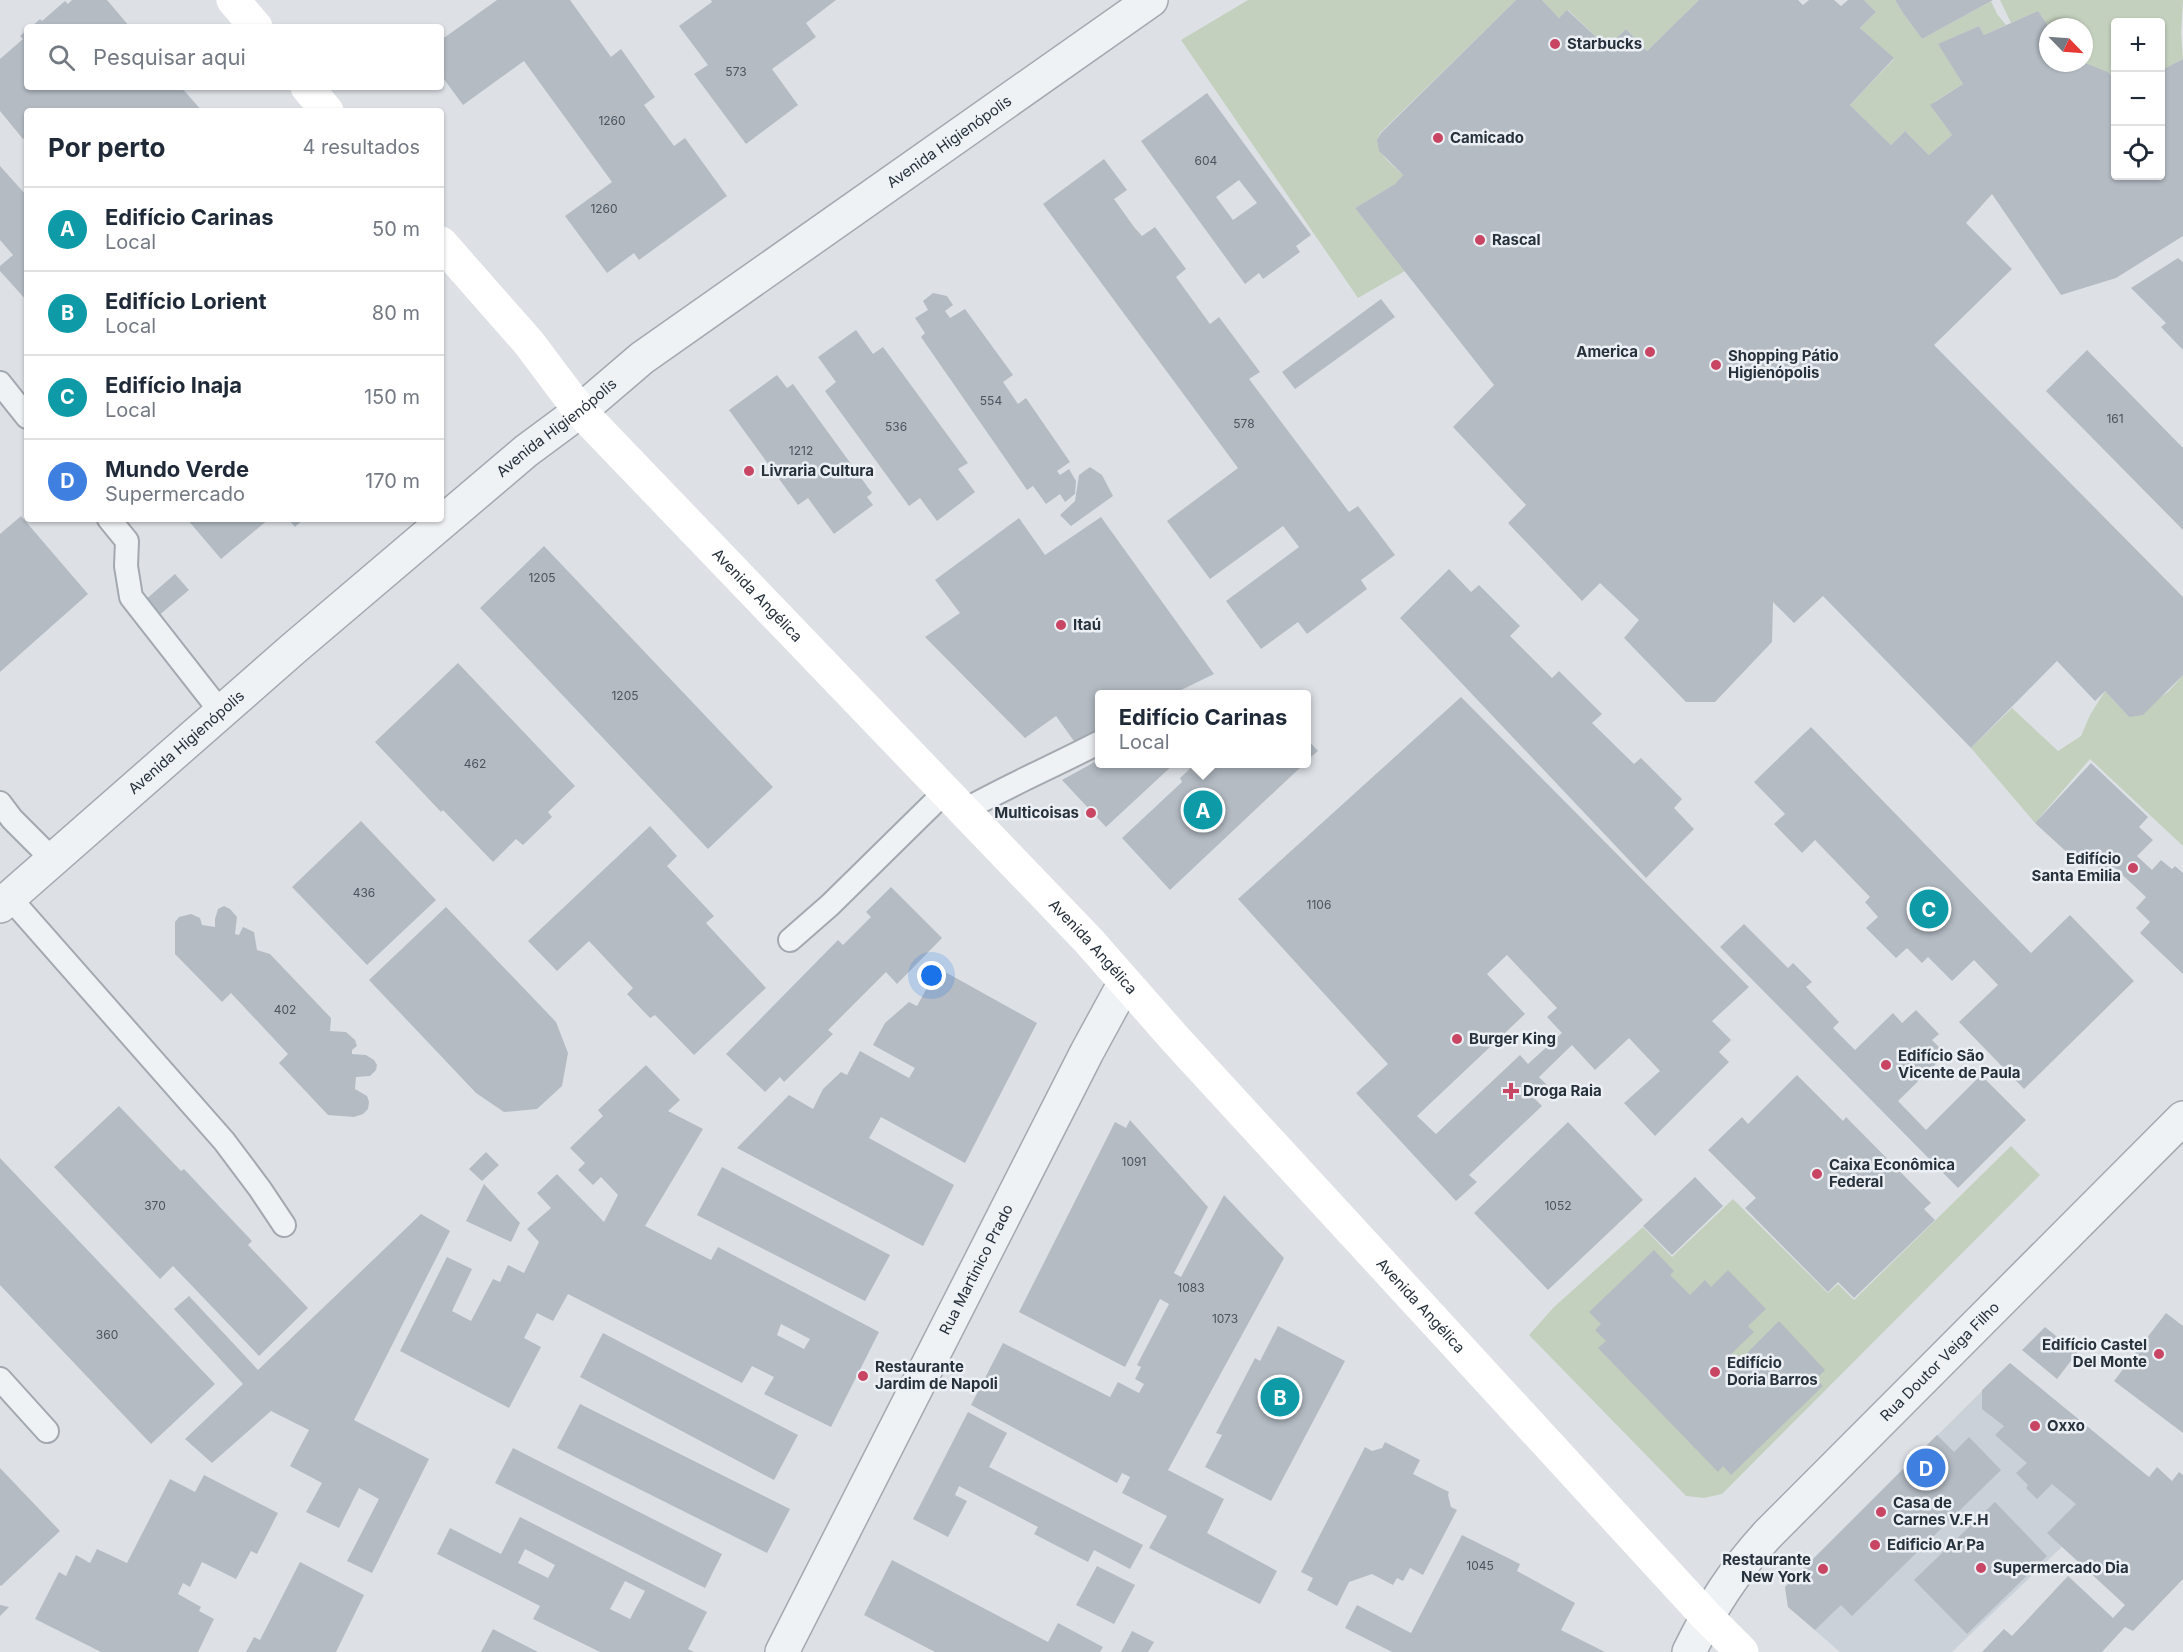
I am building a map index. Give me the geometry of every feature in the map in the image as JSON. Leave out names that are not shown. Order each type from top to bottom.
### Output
[{"type":"main road","points":[[233,0],[253,24]]},
{"type":"main road","points":[[310,90],[324,108]]},
{"type":"main road","name":"Avenida Angélica","points":[[444,246],[529,343],[580,411],[1088,940],[1124,984],[1706,1616],[1742,1652]]},
{"type":"street","name":"Avenida Higienópolis","points":[[444,521],[526,451],[580,411],[642,358],[1150,0]]},
{"type":"street","name":"Avenida Higienópolis","points":[[5,902],[221,712],[443,522]]},
{"type":"street","name":"Rua Martinico Prado","points":[[782,1652],[1087,1052],[1124,984]]},
{"type":"street","name":"Rua Doutor Veiga Filho","points":[[1689,1652],[1706,1616],[1728,1581],[1768,1534],[2183,1118]]},
{"type":"lane","points":[[0,383],[24,413]]},
{"type":"lane","points":[[111,522],[127,541],[126,566],[131,597],[221,712]]},
{"type":"lane","points":[[790,940],[954,802],[1007,786],[1095,744]]},
{"type":"lane","points":[[0,803],[12,819],[52,860]]},
{"type":"lane","points":[[5,902],[224,1141],[260,1188],[284,1225]]},
{"type":"lane","points":[[0,1378],[47,1431]]},
{"type":"shaded area","points":[[2010,1363],[2183,1508],[2092,1518],[1952,1652],[1840,1652],[1788,1607],[1785,1587]]},
{"type":"green space","points":[[1248,0],[1516,0],[1380,133],[1379,146],[1384,157],[1403,175],[1395,184],[1355,208],[1405,271],[1358,298],[1181,40]]},
{"type":"green space","points":[[1542,0],[1699,0],[1647,51],[1626,29],[1607,47],[1568,10],[1559,18]]},
{"type":"green space","points":[[1864,0],[1895,0],[1922,39],[1991,1],[1997,14],[2006,25],[1984,35],[1979,26],[1939,44],[1963,84],[1934,102],[1936,113],[1952,135],[1929,155],[1905,131],[1891,145],[1850,105],[1894,59],[1860,28],[1876,12]]},
{"type":"green space","points":[[2000,0],[2183,0],[2181,33],[2183,59],[2165,69],[2165,18],[2111,18],[2111,75],[2093,66],[2093,18],[2043,18],[2038,11],[2011,23]]},
{"type":"green space","points":[[2183,675],[2183,846],[2090,759],[2035,823],[1971,748],[2012,708],[2058,751],[2081,736],[2090,715],[2105,691],[2129,717],[2168,692]]},
{"type":"green space","points":[[2011,1146],[2040,1175],[1722,1494],[1704,1498],[1686,1496],[1529,1335],[1554,1307],[1643,1227],[1672,1257],[1733,1199],[1828,1293],[1838,1284],[1854,1300]]},
{"type":"building","points":[[72,0],[107,0],[127,24],[34,24],[40,19],[42,21],[65,1],[68,4]]},
{"type":"building","points":[[497,0],[570,0],[611,57],[621,49],[655,97],[644,105],[674,146],[685,138],[727,196],[639,260],[634,253],[607,273],[565,216],[612,182],[524,61],[463,105],[444,79],[444,38]]},
{"type":"building","points":[[711,0],[836,0],[806,23],[816,37],[772,69],[798,105],[746,144],[694,74],[708,65],[679,26],[712,2]]},
{"type":"building","name":"Shopping Pátio Higienópolis","points":[[1516,0],[1542,0],[1559,18],[1567,10],[1607,47],[1626,29],[1647,51],[1699,0],[1798,0],[1803,5],[1809,0],[1834,0],[1841,6],[1848,0],[1864,0],[1876,12],[1860,28],[1894,58],[1850,105],[1891,145],[1905,131],[1929,155],[1952,135],[1930,105],[1963,84],[1938,44],[1979,26],[1984,35],[2038,11],[2043,18],[2039,18],[2039,72],[2093,72],[2093,66],[2111,75],[2111,180],[2165,180],[2165,68],[2183,59],[2183,236],[2116,278],[2061,295],[1992,194],[1966,223],[2012,269],[1934,345],[2183,597],[2183,675],[2143,715],[2129,717],[2105,691],[2095,701],[2057,661],[1971,748],[1823,596],[1794,623],[1773,602],[1772,642],[1715,702],[1686,702],[1624,638],[1639,620],[1600,583],[1582,601],[1508,523],[1526,505],[1453,427],[1494,385],[1355,208],[1395,184],[1403,175],[1379,151],[1377,140],[1381,133]]},
{"type":"building","points":[[1895,0],[1993,0],[1922,39]]},
{"type":"building","points":[[24,33],[24,90],[184,90],[199,108],[24,108],[23,139],[0,111],[0,59],[23,39],[20,36]]},
{"type":"building","points":[[1207,93],[1311,235],[1296,246],[1300,252],[1263,279],[1259,273],[1245,284],[1141,141]],"holes":[[[1239,180],[1257,203],[1233,220],[1216,197]]]},
{"type":"building","points":[[1104,159],[1127,190],[1114,199],[1134,227],[1142,236],[1155,227],[1186,269],[1176,277],[1210,324],[1219,317],[1260,372],[1249,379],[1349,512],[1358,506],[1395,555],[1361,580],[1367,589],[1307,634],[1298,622],[1261,649],[1226,601],[1299,547],[1283,526],[1210,579],[1167,521],[1238,468],[1043,204]]},
{"type":"building","points":[[0,166],[24,193],[24,298],[0,271],[0,266],[13,255],[0,240]]},
{"type":"building","points":[[2178,258],[2183,262],[2183,350],[2161,327],[2166,323],[2131,288]]},
{"type":"building","points":[[933,293],[947,296],[953,305],[945,311],[950,318],[965,309],[1013,375],[1003,382],[1018,404],[1026,398],[1070,462],[1057,471],[1060,475],[1069,469],[1076,481],[1075,494],[1065,502],[1060,494],[1046,504],[1033,486],[1027,490],[921,337],[925,333],[915,318],[928,310],[923,301]]},
{"type":"building","points":[[1381,299],[1395,317],[1295,389],[1282,372]]},
{"type":"building","points":[[856,330],[873,354],[883,347],[968,463],[958,469],[975,492],[937,521],[920,498],[909,506],[825,391],[836,382],[818,357]]},
{"type":"building","points":[[2087,350],[2183,448],[2183,530],[2046,391]]},
{"type":"building","points":[[777,375],[787,388],[793,384],[872,493],[867,497],[873,505],[834,534],[808,498],[798,505],[729,410]]},
{"type":"building","points":[[1090,467],[1102,475],[1113,496],[1071,526],[1060,515],[1075,501],[1079,475]]},
{"type":"building","points":[[21,516],[88,594],[0,672],[0,534]]},
{"type":"building","name":"Itaú","points":[[1101,517],[1214,674],[1181,690],[1095,690],[1095,734],[1076,744],[1056,716],[1025,738],[925,637],[960,613],[935,580],[1019,518],[1045,555]]},
{"type":"building","points":[[190,522],[265,522],[221,559]]},
{"type":"building","points":[[291,522],[301,522],[295,527]]},
{"type":"building","points":[[544,546],[773,787],[708,849],[480,608]]},
{"type":"building","points":[[1449,569],[1471,592],[1479,585],[1520,626],[1510,636],[1552,678],[1559,671],[1602,714],[1592,723],[1634,764],[1641,758],[1682,799],[1674,808],[1694,829],[1646,878],[1400,618]]},
{"type":"building","points":[[175,574],[189,590],[157,617],[144,601]]},
{"type":"building","points":[[458,663],[575,786],[548,812],[552,817],[523,845],[516,839],[493,862],[443,810],[441,812],[375,742]]},
{"type":"building","points":[[1461,697],[1749,987],[1712,1021],[1731,1040],[1719,1052],[1729,1062],[1655,1136],[1624,1103],[1660,1071],[1629,1038],[1595,1070],[1572,1045],[1539,1077],[1547,1085],[1534,1098],[1542,1106],[1469,1175],[1477,1182],[1456,1201],[1356,1093],[1388,1064],[1238,899]],"holes":[[[1507,955],[1557,1008],[1547,1017],[1562,1033],[1528,1064],[1520,1055],[1436,1134],[1417,1116],[1525,1014],[1487,974]]]},
{"type":"building","points":[[1811,727],[2031,953],[2070,915],[2134,981],[2024,1089],[1959,1022],[1998,985],[1974,960],[1952,981],[1928,957],[1922,963],[1907,948],[1896,958],[1866,928],[1878,917],[1865,902],[1870,897],[1815,840],[1802,853],[1774,824],[1785,814],[1754,782]]},
{"type":"building","points":[[1311,743],[1318,751],[1311,757]]},
{"type":"building","points":[[1095,762],[1095,768],[1170,768],[1106,827],[1062,780]]},
{"type":"building","name":"Edifício Santa Emilia","points":[[2091,763],[2148,817],[2139,827],[2153,840],[2137,856],[2152,870],[2161,860],[2172,869],[2175,866],[2183,873],[2183,974],[2140,933],[2150,922],[2136,908],[2146,897],[2114,867],[2107,875],[2089,859],[2083,867],[2035,823]]},
{"type":"building","points":[[1191,768],[1300,768],[1170,890],[1122,838],[1182,782],[1180,778]]},
{"type":"building","points":[[361,821],[436,900],[367,965],[292,887]]},
{"type":"building","points":[[650,826],[677,856],[667,866],[714,916],[706,923],[766,988],[694,1055],[655,1015],[650,1018],[627,994],[633,988],[589,941],[557,971],[528,941]]},
{"type":"building","points":[[891,887],[942,938],[897,984],[886,972],[828,1030],[833,1034],[784,1082],[780,1077],[765,1092],[726,1054],[838,940],[843,945],[871,917],[866,912]]},
{"type":"building","points":[[224,906],[237,917],[235,934],[239,935],[243,927],[254,932],[257,950],[270,954],[331,1018],[330,1031],[346,1032],[355,1040],[357,1046],[352,1050],[352,1054],[366,1055],[374,1060],[377,1065],[376,1070],[370,1076],[356,1077],[355,1089],[367,1096],[369,1102],[368,1109],[363,1114],[354,1117],[328,1115],[279,1063],[288,1054],[231,993],[222,1002],[175,954],[175,922],[179,917],[191,914],[200,918],[202,925],[215,927],[218,909]]},
{"type":"building","points":[[446,907],[556,1022],[568,1053],[562,1086],[537,1109],[504,1112],[476,1093],[369,980]]},
{"type":"building","name":"Edifício São Vicente de Paula","points":[[1744,924],[1788,968],[1793,963],[1812,982],[1806,987],[1839,1022],[1833,1028],[1855,1050],[1893,1013],[1902,1023],[1916,1010],[1939,1034],[1932,1040],[1946,1054],[1898,1101],[1926,1130],[1981,1075],[2026,1120],[1958,1188],[1720,947]]},
{"type":"building","points":[[938,968],[1037,1023],[965,1163],[881,1117],[869,1138],[954,1185],[923,1246],[737,1148],[789,1095],[813,1109],[823,1089],[841,1072],[847,1075],[860,1051],[909,1078],[915,1068],[873,1045],[885,1023],[909,1002],[917,1006]]},
{"type":"building","points":[[646,1065],[680,1100],[668,1111],[703,1129],[645,1226],[711,1260],[718,1247],[879,1332],[831,1427],[764,1394],[774,1377],[752,1366],[742,1383],[568,1294],[553,1321],[537,1313],[524,1338],[541,1347],[509,1408],[400,1351],[447,1257],[472,1269],[452,1311],[471,1321],[493,1279],[500,1282],[508,1265],[524,1273],[539,1242],[527,1229],[551,1208],[537,1193],[557,1174],[604,1222],[618,1195],[601,1177],[593,1185],[578,1170],[585,1163],[570,1148],[603,1116],[598,1110]],"holes":[[[781,1324],[810,1339],[804,1349],[777,1335]]]},
{"type":"building","name":"Caixa Econômica Federal","points":[[1797,1075],[1843,1121],[1846,1117],[1931,1203],[1924,1209],[1935,1220],[1854,1298],[1838,1282],[1828,1292],[1745,1208],[1756,1198],[1708,1150],[1742,1117],[1748,1124]]},
{"type":"building","points":[[119,1106],[181,1171],[184,1169],[252,1241],[248,1245],[308,1308],[259,1356],[173,1266],[160,1279],[54,1167]]},
{"type":"building","points":[[1130,1120],[1208,1207],[1174,1273],[1181,1277],[1224,1195],[1284,1258],[1168,1470],[1224,1499],[1207,1533],[1277,1571],[1260,1604],[1149,1548],[1167,1516],[1122,1493],[1130,1477],[1122,1473],[1117,1483],[971,1405],[1003,1343],[1110,1397],[1118,1382],[1139,1393],[1144,1384],[1135,1379],[1141,1367],[1137,1365],[1169,1304],[1160,1299],[1125,1367],[1019,1312],[1115,1122],[1126,1128]]},
{"type":"building","points":[[1568,1122],[1643,1200],[1548,1290],[1474,1213]]},
{"type":"building","points":[[486,1152],[499,1165],[482,1181],[469,1169]]},
{"type":"building","points":[[0,1158],[215,1384],[151,1444],[0,1285]]},
{"type":"building","points":[[722,1167],[890,1255],[865,1301],[697,1215]]},
{"type":"building","points":[[1695,1177],[1723,1206],[1672,1255],[1643,1226]]},
{"type":"building","points":[[484,1184],[520,1223],[511,1242],[466,1221]]},
{"type":"building","points":[[421,1214],[450,1231],[354,1420],[429,1459],[372,1573],[347,1561],[379,1499],[359,1488],[339,1528],[306,1512],[322,1483],[290,1466],[309,1430],[271,1411],[212,1463],[185,1439],[243,1384],[174,1309],[189,1296],[258,1370]]},
{"type":"building","name":"Edifício Doria Barros","points":[[1654,1250],[1674,1271],[1670,1275],[1690,1295],[1705,1280],[1711,1287],[1728,1270],[1766,1309],[1748,1326],[1754,1332],[1729,1356],[1736,1364],[1779,1321],[1825,1370],[1816,1379],[1823,1386],[1731,1475],[1723,1466],[1718,1472],[1598,1348],[1606,1341],[1595,1330],[1601,1324],[1589,1312]]},
{"type":"building","name":"Edifício Castel Del Monte","points":[[2166,1313],[2183,1326],[2183,1433],[2114,1381]]},
{"type":"building","points":[[1278,1326],[1345,1361],[1271,1501],[1205,1467],[1222,1435],[1216,1433],[1255,1358],[1260,1361]]},
{"type":"building","points":[[2045,1327],[2077,1353],[2057,1379],[2022,1350]]},
{"type":"building","points":[[603,1333],[798,1435],[774,1480],[580,1377]]},
{"type":"building","points":[[2010,1363],[2149,1477],[2157,1467],[2172,1481],[2179,1472],[2183,1475],[2183,1579],[2133,1631],[2125,1627],[2102,1652],[1982,1652],[2004,1629],[2012,1636],[2068,1576],[2113,1618],[2125,1605],[2047,1533],[2076,1504],[2052,1484],[2037,1499],[2026,1488],[2028,1485],[2016,1473],[2027,1463],[1995,1435],[2004,1426],[1982,1409],[1982,1390]]},
{"type":"building","points":[[580,1404],[790,1509],[767,1553],[557,1448]]},
{"type":"building","points":[[968,1412],[1007,1433],[989,1467],[1143,1545],[1130,1569],[1094,1550],[1088,1562],[1034,1534],[1038,1527],[959,1486],[955,1495],[967,1501],[948,1537],[913,1519]]},
{"type":"building","name":"Edificio Ar Pa","points":[[1937,1435],[1954,1452],[1969,1437],[2001,1470],[1852,1616],[1841,1605],[1815,1630],[1788,1607],[1785,1587]]},
{"type":"building","points":[[1385,1442],[1420,1460],[1413,1474],[1449,1492],[1451,1507],[1457,1510],[1423,1575],[1410,1568],[1403,1581],[1397,1578],[1393,1585],[1372,1574],[1349,1582],[1337,1606],[1307,1590],[1313,1578],[1301,1572],[1365,1447],[1372,1451],[1382,1448]]},
{"type":"building","points":[[513,1448],[722,1554],[705,1588],[495,1483]]},
{"type":"building","points":[[0,1468],[60,1531],[1,1586],[0,1585]]},
{"type":"building","points":[[204,1475],[278,1513],[257,1554],[251,1551],[236,1579],[202,1562],[190,1587],[183,1583],[178,1594],[201,1607],[199,1611],[214,1619],[198,1652],[101,1652],[35,1619],[59,1572],[66,1576],[76,1555],[90,1563],[97,1549],[127,1563],[170,1479],[195,1492]]},
{"type":"building","name":"Supermercado Dia","points":[[1995,1502],[2047,1556],[1967,1634],[1914,1580]]},
{"type":"building","points":[[520,1517],[707,1612],[688,1649],[694,1652],[600,1652],[533,1619],[540,1606],[437,1554],[450,1528],[501,1554]],"holes":[[[525,1549],[555,1565],[548,1578],[518,1563]],[[625,1581],[645,1591],[630,1619],[610,1609]]]},
{"type":"building","points":[[1462,1535],[1520,1564],[1517,1571],[1575,1603],[1561,1630],[1605,1652],[1392,1652],[1345,1628],[1357,1605],[1411,1633]]},
{"type":"building","points":[[892,1560],[1048,1642],[1058,1623],[1103,1647],[1100,1652],[935,1652],[864,1615]]},
{"type":"building","points":[[300,1562],[364,1595],[336,1652],[246,1652],[254,1637],[260,1640]]},
{"type":"building","points":[[1097,1566],[1135,1585],[1114,1624],[1076,1605]]},
{"type":"building","points":[[0,1605],[9,1607],[0,1616]]},
{"type":"building","points":[[493,1629],[538,1652],[481,1652]]},
{"type":"building","points":[[1132,1631],[1154,1642],[1148,1652],[1121,1652]]},
{"type":"place","name":"Starbucks","points":[[1555,44]]},
{"type":"place","name":"Camicado","points":[[1438,138]]},
{"type":"place","name":"Rascal","points":[[1480,240]]},
{"type":"place","name":"America","points":[[1650,352]]},
{"type":"place","name":"Shopping Pátio Higienópolis","points":[[1716,365]]},
{"type":"place","name":"Livraria Cultura","points":[[749,471]]},
{"type":"place","name":"Itaú","points":[[1061,625]]},
{"type":"place","name":"Edifício Carinas","points":[[1203,810]]},
{"type":"place","name":"Multicoisas","points":[[1091,813]]},
{"type":"place","name":"Edifício Santa Emilia","points":[[2133,868]]},
{"type":"place","name":"Edifício Inaja","points":[[1929,909]]},
{"type":"place","name":"Burger King","points":[[1457,1039]]},
{"type":"place","name":"Edifício São Vicente de Paula","points":[[1886,1065]]},
{"type":"place","name":"Droga Raia","points":[[1511,1091]]},
{"type":"place","name":"Caixa Econômica Federal","points":[[1817,1174]]},
{"type":"place","name":"Edifício Castel Del Monte","points":[[2159,1354]]},
{"type":"place","name":"Edifício Doria Barros","points":[[1715,1372]]},
{"type":"place","name":"Restaurante Jardim de Napoli","points":[[863,1376]]},
{"type":"place","name":"Edifício Lorient","points":[[1280,1397]]},
{"type":"place","name":"Oxxo","points":[[2035,1426]]},
{"type":"place","name":"Mundo Verde","points":[[1926,1468]]},
{"type":"place","name":"Casa de Carnes V.F.H","points":[[1881,1512]]},
{"type":"place","name":"Edificio Ar Pa","points":[[1875,1545]]},
{"type":"place","name":"Supermercado Dia","points":[[1981,1568]]},
{"type":"place","name":"Restaurante New York","points":[[1823,1569]]}]
